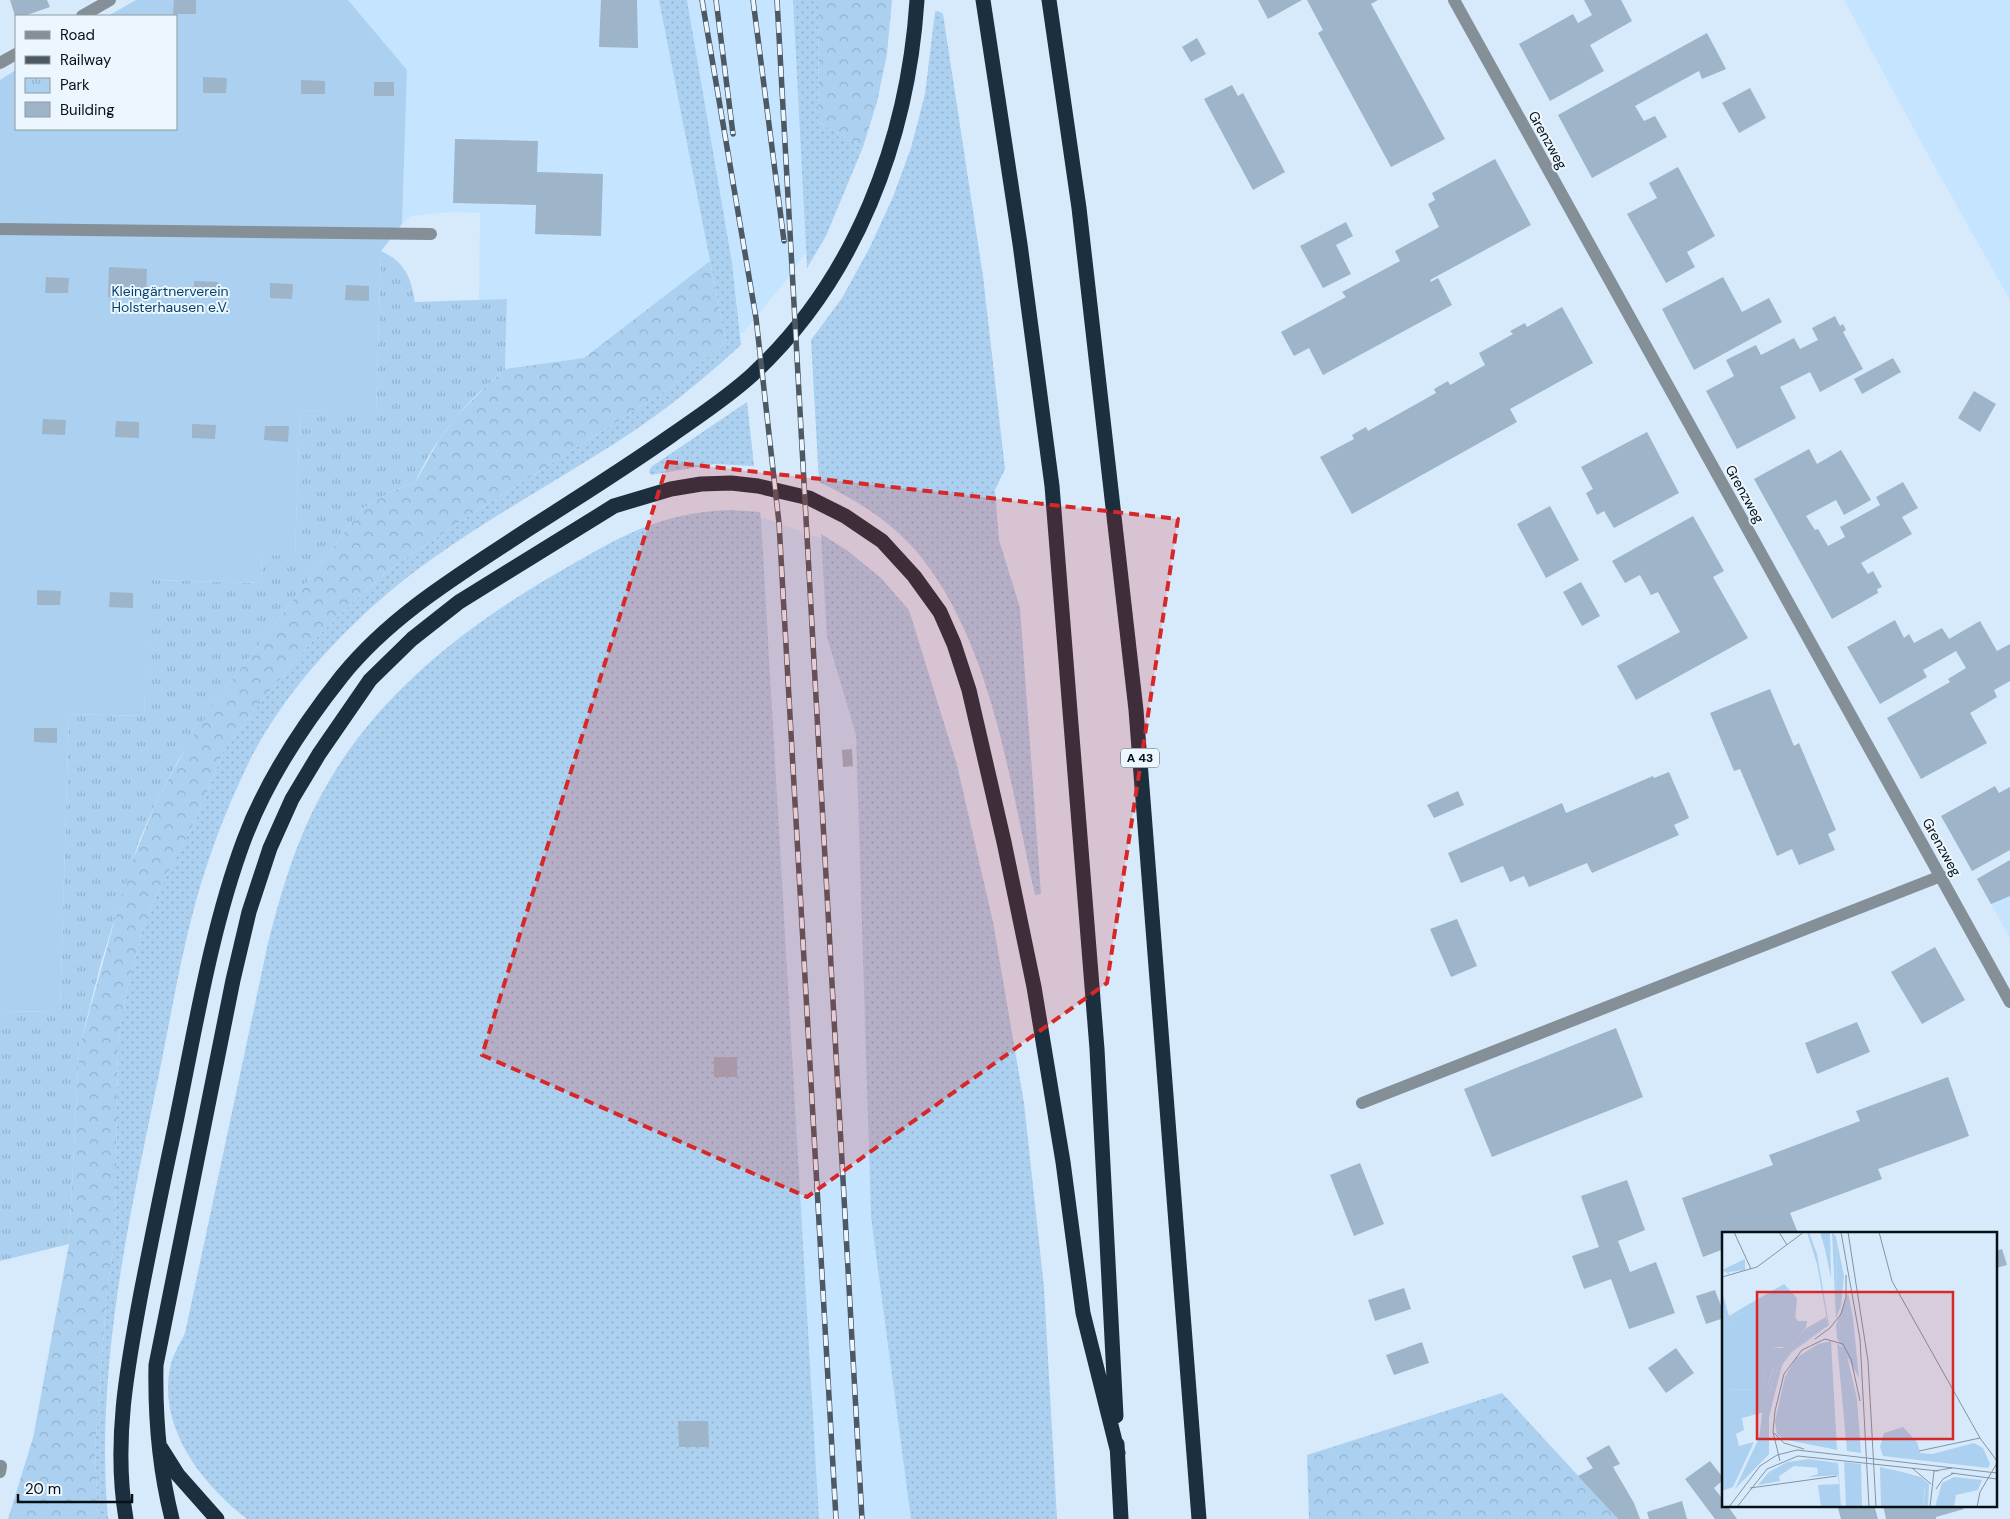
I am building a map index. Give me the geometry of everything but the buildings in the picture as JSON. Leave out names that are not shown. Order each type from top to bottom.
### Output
[{"type":"highway","points":[[126,1519],[121,1470],[122,1419],[127,1363],[156,1212],[225,899],[245,837],[266,793],[291,748],[344,674],[371,644],[402,617],[446,583],[696,418],[750,377],[782,344],[816,300],[837,268],[875,195],[890,155],[902,104],[912,56],[917,0]]},
{"type":"highway","points":[[984,0],[1020,244],[1052,486],[1097,1049],[1121,1519]]},
{"type":"highway","name":"A 43","points":[[1049,0],[1080,208],[1136,710],[1198,1519]]},
{"type":"highway","points":[[172,1519],[158,1443],[155,1404],[156,1365],[235,970],[249,912],[270,848],[292,800],[319,754],[370,680],[412,640],[459,602],[614,506],[671,490],[701,484],[731,483],[758,486],[810,498],[845,516],[882,540],[914,576],[940,612],[954,644],[971,699],[1034,987],[1062,1162],[1083,1313],[1118,1453]]},
{"type":"highway","points":[[158,1443],[178,1475],[204,1507],[217,1519]]},
{"type":"street","points":[[84,15],[110,0]]},
{"type":"street","name":"Grenzweg","points":[[1454,0],[2010,1002]]},
{"type":"street","points":[[0,63],[15,55]]},
{"type":"street","points":[[0,229],[431,234]]},
{"type":"street","points":[[1362,1103],[1941,876]]},
{"type":"highlighted area","points":[[668,462],[1178,519],[1107,983],[807,1197],[482,1055]]},
{"type":"shaded area","points":[[348,0],[793,0],[806,252],[792,273],[744,332],[740,333],[732,263],[710,261],[584,358],[505,369],[507,299],[479,300],[480,213],[451,212],[411,216],[402,224],[407,70]]},
{"type":"shaded area","points":[[1844,0],[2010,0],[2010,300],[1921,142]]},
{"type":"shaded area","points":[[764,518],[822,539],[827,637],[856,735],[871,1217],[911,1519],[819,1519],[761,519]]},
{"type":"shaded area","points":[[2010,860],[2010,938],[1977,879]]},
{"type":"green space","name":"Kleingärtnerverein Holsterhausen e.V.","points":[[136,0],[348,0],[407,70],[402,224],[381,251],[376,413],[300,410],[295,556],[262,555],[261,583],[149,580],[144,716],[69,714],[60,1012],[0,1011],[0,80],[15,71],[15,130],[178,130],[178,15],[110,15]]},
{"type":"green space","points":[[659,0],[687,0],[732,263],[741,345],[692,387],[641,426],[495,517],[423,565],[389,592],[327,651],[286,701],[262,737],[228,808],[208,862],[192,915],[174,997],[136,1188],[117,1298],[106,1408],[105,1464],[108,1519],[98,1519],[95,1450],[107,1290],[115,1238],[118,1043],[125,998],[143,927],[156,896],[198,815],[224,750],[308,646],[357,598],[396,565],[464,519],[673,386],[726,342]]},
{"type":"green space","points":[[793,0],[819,0],[818,122],[863,147],[826,236],[807,268]]},
{"type":"green space","points":[[819,0],[892,0],[887,54],[877,102],[863,147],[818,122]]},
{"type":"green space","points":[[938,11],[943,14],[983,276],[1005,469],[995,490],[999,540],[1020,608],[1041,894],[1035,895],[996,719],[966,633],[946,593],[921,557],[899,534],[861,505],[819,482],[811,340],[842,298],[869,249],[893,197],[911,148],[925,94],[935,12]]},
{"type":"green space","points":[[381,251],[396,260],[406,271],[415,302],[507,299],[505,369],[453,421],[432,450],[415,483],[392,491],[363,508],[216,701],[179,759],[157,800],[139,841],[101,963],[79,1049],[69,1244],[0,1261],[0,1011],[60,1012],[69,714],[144,716],[148,580],[261,583],[262,555],[295,555],[300,410],[376,412]]},
{"type":"green space","points":[[710,261],[726,342],[673,386],[464,519],[396,565],[357,598],[308,646],[224,750],[198,815],[156,896],[143,927],[125,998],[118,1043],[115,1238],[107,1290],[95,1450],[98,1519],[8,1519],[33,1438],[69,1244],[79,1049],[128,872],[157,800],[194,733],[216,701],[363,508],[392,491],[415,483],[439,440],[455,418],[486,386],[505,369],[584,358]]},
{"type":"green space","points":[[747,402],[754,466],[715,464],[651,475],[649,472],[651,467]]},
{"type":"green space","points":[[730,510],[760,512],[761,519],[819,1519],[247,1519],[215,1490],[188,1454],[177,1434],[171,1413],[168,1391],[171,1364],[185,1333],[268,943],[284,885],[305,828],[326,786],[351,748],[379,712],[411,679],[445,649],[482,621],[559,572],[601,548],[640,529],[681,516]]},
{"type":"green space","points":[[821,534],[848,551],[881,578],[909,610],[957,765],[993,922],[1024,1103],[1044,1288],[1057,1519],[911,1519],[871,1217],[856,735],[827,637]]},
{"type":"green space","points":[[1502,1393],[1618,1519],[1309,1519],[1307,1455]]},
{"type":"railway","points":[[702,0],[756,318],[779,523],[836,1519]]},
{"type":"railway","points":[[716,0],[733,134]]},
{"type":"railway","points":[[753,0],[784,241]]},
{"type":"railway","points":[[777,0],[862,1519]]}]
